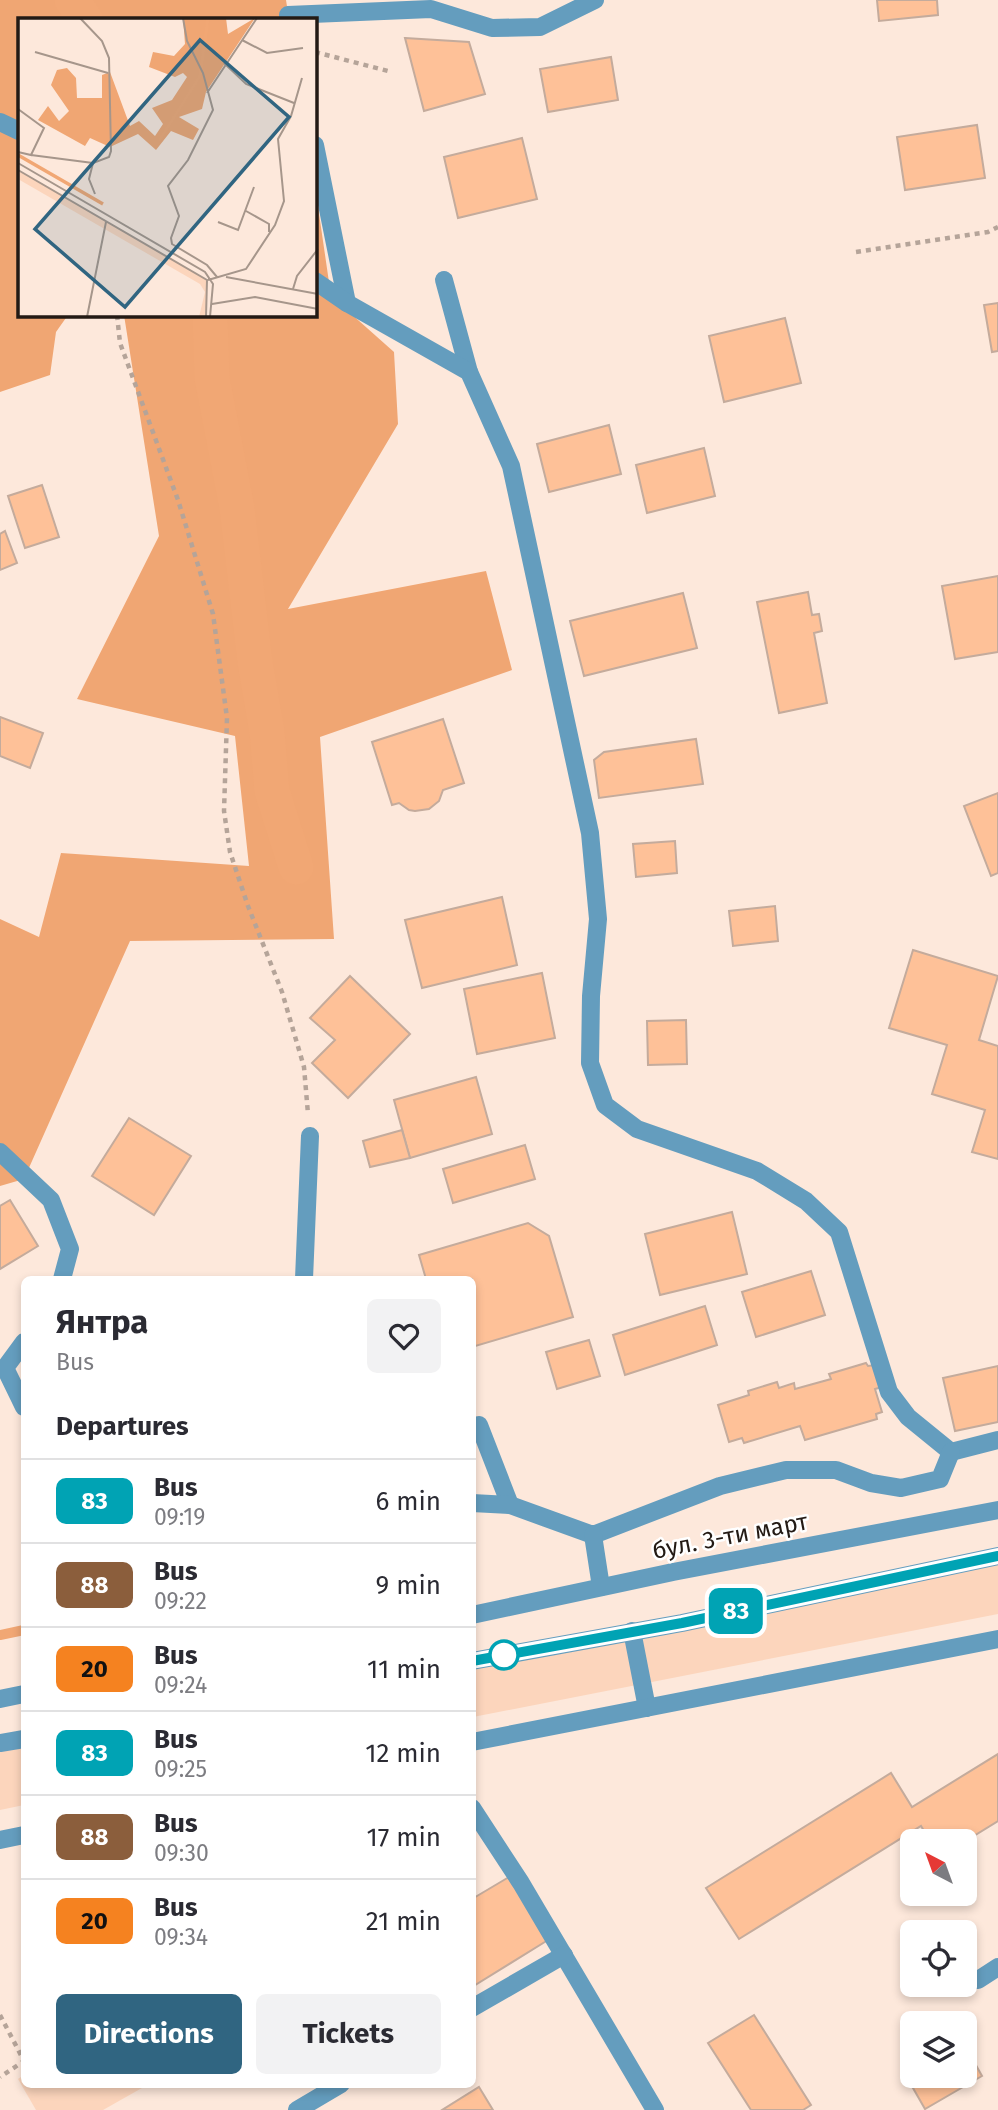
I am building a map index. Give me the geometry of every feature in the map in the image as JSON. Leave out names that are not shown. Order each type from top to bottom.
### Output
[{"type":"street","points":[[288,11],[431,9],[492,28],[540,27],[595,0]]},
{"type":"street","points":[[0,122],[18,131]]},
{"type":"street","points":[[317,155],[347,303]]},
{"type":"street","points":[[444,280],[469,372],[511,466],[590,833],[598,919],[591,996],[590,1063],[605,1105],[637,1129],[757,1171],[806,1201],[839,1231],[889,1392],[908,1417],[951,1452]]},
{"type":"street","points":[[317,282],[347,303],[469,372]]},
{"type":"street","points":[[304,1276],[310,1136]]},
{"type":"street","points":[[0,1152],[51,1200],[70,1249],[62,1276]]},
{"type":"street","points":[[21,1346],[2,1369],[21,1402]]},
{"type":"street","points":[[479,1425],[510,1505]]},
{"type":"street","points":[[951,1452],[998,1440]]},
{"type":"street","points":[[476,1503],[510,1505],[593,1535],[720,1486],[786,1470],[836,1470],[871,1483],[901,1488],[940,1479],[951,1452]]},
{"type":"street","name":"бул. 3-ти март","points":[[476,1614],[601,1587],[998,1510]]},
{"type":"street","points":[[593,1535],[601,1587]]},
{"type":"street","points":[[476,1660],[998,1556]]},
{"type":"street","points":[[632,1631],[647,1708]]},
{"type":"street","points":[[476,1741],[998,1640]]},
{"type":"street","points":[[0,1699],[21,1695]]},
{"type":"street","points":[[0,1743],[21,1740]]},
{"type":"street","points":[[476,1814],[521,1883],[655,2110]]},
{"type":"street","points":[[0,1840],[21,1836]]},
{"type":"street","points":[[476,2006],[564,1955]]},
{"type":"street","points":[[978,1980],[998,1967]]},
{"type":"street","points":[[297,2110],[334,2088]]},
{"type":"path","points":[[317,52],[388,71]]},
{"type":"path","points":[[856,251],[988,232],[998,227]]},
{"type":"path","points":[[117,317],[120,343],[178,500],[213,614],[227,718],[224,811],[230,852],[282,992],[304,1067],[310,1136]]},
{"type":"path","points":[[0,2015],[21,2055]]},
{"type":"path","points":[[0,2077],[21,2063]]},
{"type":"shaded area","points":[[0,0],[286,0],[289,18],[18,18],[18,317],[67,317],[56,332],[50,375],[0,392]]},
{"type":"shaded area","points":[[317,200],[331,296],[394,352],[398,424],[288,609],[486,571],[512,670],[320,737],[334,939],[130,941],[24,1179],[0,1186],[0,919],[39,937],[61,853],[249,866],[235,736],[77,699],[159,536],[124,317],[317,317]]},
{"type":"shaded area","points":[[998,1556],[998,1614],[476,1716],[476,1661]]},
{"type":"shaded area","points":[[21,1740],[21,1806],[0,1810],[0,1743]]},
{"type":"shaded area","points":[[23,2088],[142,2088],[103,2110],[36,2110]]},
{"type":"building","points":[[877,0],[937,0],[938,15],[879,21]]},
{"type":"building","points":[[405,38],[469,42],[485,94],[424,111]]},
{"type":"building","points":[[611,57],[618,100],[548,112],[540,69]]},
{"type":"building","points":[[977,125],[985,178],[905,190],[897,137]]},
{"type":"building","points":[[522,138],[537,199],[458,218],[444,157]]},
{"type":"building","points":[[998,303],[998,351],[992,352],[984,305]]},
{"type":"building","points":[[785,318],[801,383],[724,402],[709,336]]},
{"type":"building","points":[[609,425],[621,474],[549,492],[537,444]]},
{"type":"building","points":[[704,448],[715,496],[647,513],[636,465]]},
{"type":"building","points":[[42,485],[59,537],[25,548],[8,496]]},
{"type":"building","points":[[5,531],[17,563],[0,570],[0,534]]},
{"type":"building","points":[[998,576],[998,652],[955,659],[942,586]]},
{"type":"building","points":[[808,592],[812,615],[819,614],[822,631],[814,633],[827,703],[779,713],[757,602]]},
{"type":"building","points":[[683,593],[697,648],[584,676],[570,621]]},
{"type":"building","points":[[0,717],[43,733],[30,768],[0,756]]},
{"type":"building","points":[[443,719],[464,783],[443,790],[439,801],[429,809],[415,811],[399,803],[392,805],[372,742]]},
{"type":"building","points":[[696,739],[703,784],[599,798],[594,760],[604,752]]},
{"type":"building","points":[[998,793],[998,873],[991,876],[964,806]]},
{"type":"building","points":[[675,841],[677,873],[636,877],[633,844]]},
{"type":"building","points":[[502,897],[517,965],[422,988],[405,920]]},
{"type":"building","points":[[775,906],[778,941],[733,946],[729,911]]},
{"type":"building","points":[[913,950],[998,976],[979,1040],[998,1046],[998,1159],[972,1152],[985,1110],[932,1094],[947,1045],[889,1028]]},
{"type":"building","points":[[542,973],[555,1038],[477,1054],[464,989]]},
{"type":"building","points":[[350,976],[410,1034],[348,1098],[312,1063],[335,1040],[310,1018]]},
{"type":"building","points":[[686,1020],[687,1064],[648,1065],[647,1021]]},
{"type":"building","points":[[476,1077],[492,1134],[410,1158],[394,1100]]},
{"type":"building","points":[[129,1118],[191,1156],[154,1215],[92,1176]]},
{"type":"building","points":[[402,1130],[410,1158],[370,1167],[363,1141]]},
{"type":"building","points":[[525,1145],[535,1179],[453,1203],[443,1169]]},
{"type":"building","points":[[10,1200],[38,1246],[0,1269],[0,1206]]},
{"type":"building","points":[[732,1212],[747,1274],[660,1295],[645,1234]]},
{"type":"building","points":[[528,1223],[549,1236],[573,1317],[476,1346],[476,1276],[425,1276],[419,1255]]},
{"type":"building","points":[[811,1271],[825,1315],[756,1337],[742,1292]]},
{"type":"building","points":[[705,1306],[717,1345],[625,1375],[613,1335]]},
{"type":"building","points":[[589,1340],[600,1376],[557,1389],[546,1352]]},
{"type":"building","points":[[866,1363],[868,1366],[875,1365],[882,1387],[875,1389],[882,1412],[876,1414],[877,1419],[805,1440],[800,1426],[744,1443],[742,1438],[729,1442],[718,1405],[749,1395],[748,1391],[777,1382],[779,1388],[794,1383],[795,1389],[831,1379],[829,1374]]},
{"type":"building","points":[[998,1366],[998,1422],[955,1431],[943,1378]]},
{"type":"building","points":[[998,1754],[998,1821],[977,1834],[977,1829],[923,1829],[921,1826],[916,1829],[900,1829],[900,1839],[739,1939],[706,1888],[891,1773],[912,1807]]},
{"type":"building","points":[[509,1877],[548,1940],[476,1985],[476,1897]]},
{"type":"building","points":[[754,2015],[811,2105],[803,2110],[751,2110],[708,2043]]},
{"type":"building","points":[[479,2087],[493,2110],[442,2110]]},
{"type":"building","points":[[913,2088],[961,2088],[925,2109]]},
{"type":"waterway","points":[[72,0],[84,18]]},
{"type":"waterway","points":[[210,317],[212,378],[237,508],[255,662],[267,732],[272,791],[296,867]]},
{"type":"waterway","points":[[0,1635],[21,1631]]},
{"type":"bus line","name":"83","points":[[476,1660],[682,1623],[998,1556]]}]
